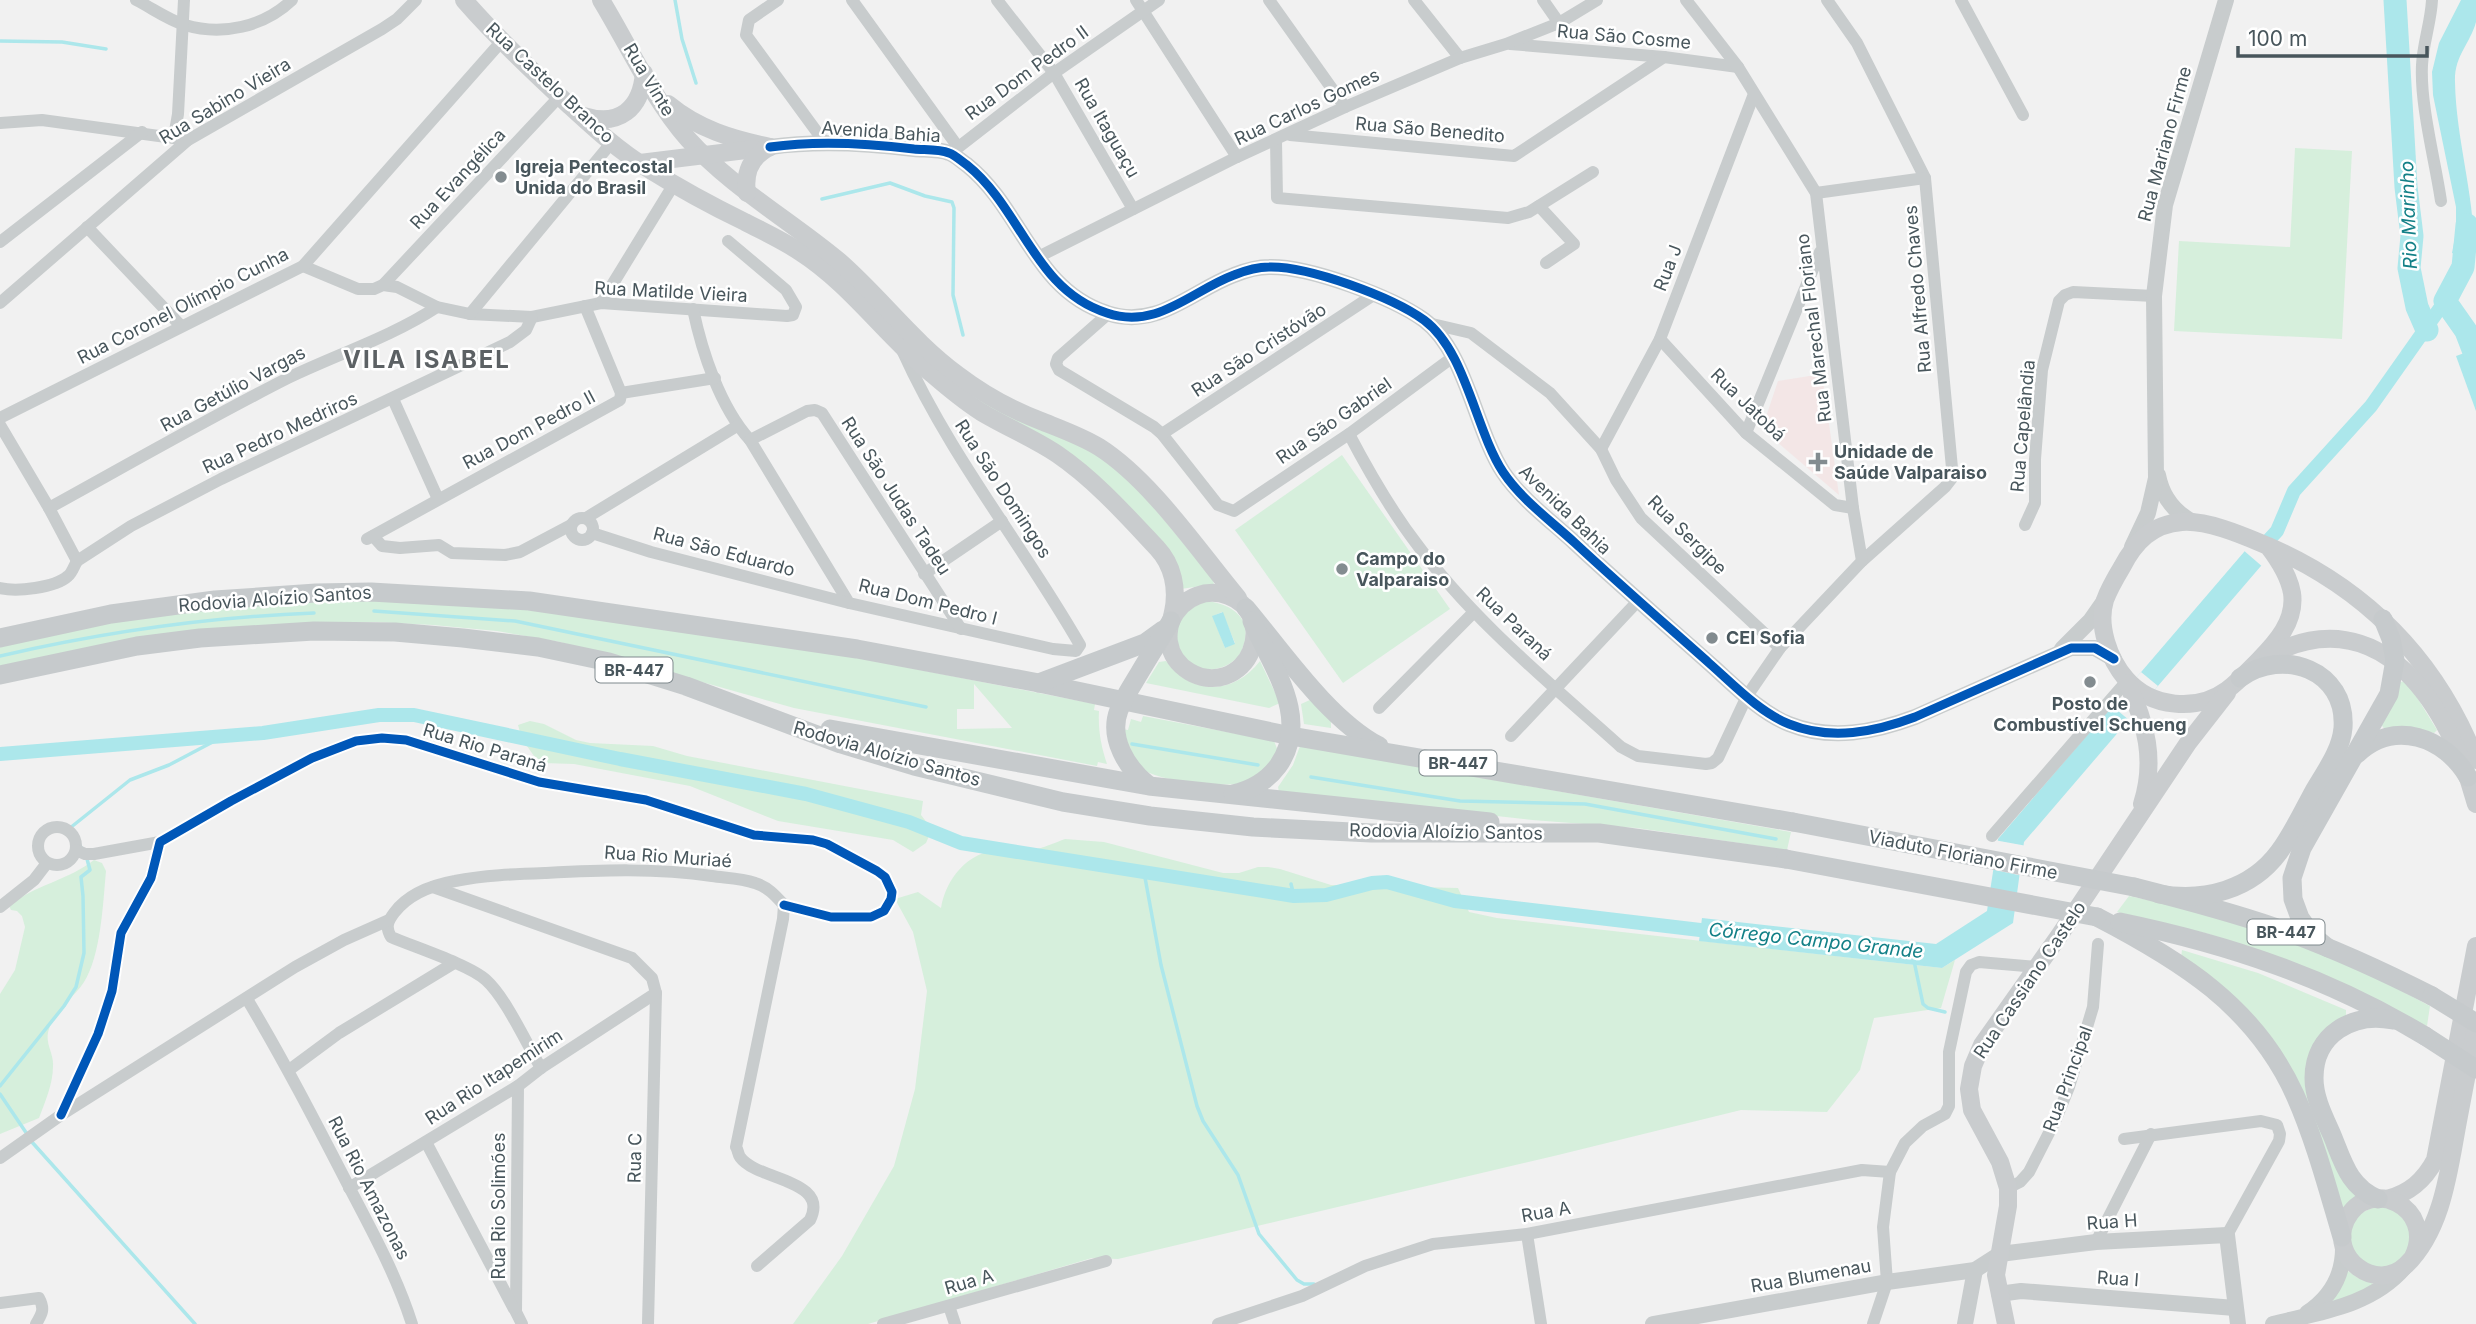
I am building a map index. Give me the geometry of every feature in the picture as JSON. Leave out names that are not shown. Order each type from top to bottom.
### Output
[{"type":"main road","name":"Rua Castelo Branco","points":[[464,0],[501,41],[612,142],[674,184],[815,262],[933,375],[981,411],[1056,453],[1102,491],[1165,558],[1174,587],[1171,621]]},
{"type":"main road","name":"Rua Vinte","points":[[601,0],[654,90],[682,132],[704,155],[747,193],[840,262],[912,337],[960,377],[1018,412],[1096,445],[1125,466],[1150,492],[1249,614]]},
{"type":"main road","points":[[580,115],[599,121],[618,117],[634,105],[643,88],[644,73]]},
{"type":"main road","points":[[654,90],[676,110],[701,126],[736,139],[770,147]]},
{"type":"main road","points":[[640,163],[770,147]]},
{"type":"main road","points":[[747,193],[746,178],[750,165],[759,154],[770,147]]},
{"type":"main road","points":[[2127,682],[2104,634],[2105,599],[2131,550],[2144,536],[2161,527],[2193,522],[2250,538],[2331,578],[2383,619],[2409,648],[2440,689],[2472,768],[2476,804]]},
{"type":"main road","points":[[2240,678],[2278,638],[2290,611],[2292,592],[2274,551]]},
{"type":"main road","points":[[1149,786],[1126,764],[1120,748],[1116,722],[1123,702],[1175,612],[1188,599],[1206,592],[1226,594],[1249,614],[1334,713],[1360,734],[1393,752]]},
{"type":"main road","name":"Rodovia Aloízio Santos","points":[[0,638],[111,614],[215,600],[316,593],[424,594],[529,601],[857,649],[1039,683],[1290,736],[1793,822]]},
{"type":"main road","points":[[1171,621],[1168,640],[1175,658],[1188,671],[1206,678],[1225,676],[1242,666],[1254,640],[1249,614]]},
{"type":"main road","points":[[1229,795],[1254,787],[1274,771],[1282,760],[1292,720],[1289,701],[1249,614]]},
{"type":"main road","points":[[2328,948],[2312,935],[2300,918],[2293,899],[2292,878],[2302,848],[2389,694],[2395,662],[2391,639],[2383,619]]},
{"type":"main road","points":[[1039,683],[1145,643],[1171,621]]},
{"type":"main road","name":"Rodovia Aloízio Santos","points":[[0,675],[137,646],[200,638],[314,631],[395,632],[538,648],[609,662],[686,686],[841,744],[914,766],[1063,802],[1150,816],[1253,827],[1371,833],[1599,833],[1786,859]]},
{"type":"main road","points":[[2256,663],[2292,645],[2330,639],[2368,647],[2395,662],[2413,678],[2431,700],[2472,768]]},
{"type":"main road","points":[[2144,703],[2194,703],[2216,696],[2258,667],[2277,663],[2297,665],[2314,672],[2334,693],[2342,711],[2343,730],[2338,749],[2287,841],[2264,868],[2243,883],[2216,894],[2188,897],[2160,894]]},
{"type":"main road","name":"Rua Cassiano Castelo","points":[[2008,1188],[2003,1170],[1972,1110],[1970,1077],[1983,1045],[2188,743],[2240,678]]},
{"type":"main road","name":"Rua Cassiano Castelo","points":[[2127,682],[2144,703],[2150,761],[2147,785],[2136,820]]},
{"type":"main road","points":[[772,719],[1149,786],[1599,833]]},
{"type":"main road","points":[[2354,757],[2378,741],[2397,736],[2417,737],[2447,751],[2462,767],[2472,768]]},
{"type":"main road","name":"Viaduto Floriano Firme","points":[[1793,822],[2160,894]]},
{"type":"main road","name":"Viaduto Floriano Firme","points":[[1786,859],[2107,920]]},
{"type":"main road","name":"BR-447","points":[[2160,894],[2245,917],[2328,948],[2432,996],[2476,1025]]},
{"type":"main road","points":[[2107,920],[2203,980],[2238,1012],[2266,1045],[2286,1077],[2302,1113],[2345,1253],[2355,1266],[2370,1274],[2394,1273],[2411,1260],[2431,1229],[2441,1202],[2476,1025]]},
{"type":"main road","name":"BR-447","points":[[2107,920],[2180,935],[2261,958],[2340,990],[2401,1022],[2476,1069]]},
{"type":"main road","points":[[2342,1241],[2343,1229],[2350,1214],[2362,1203],[2397,1196],[2416,1186],[2435,1160],[2476,946]]},
{"type":"main road","points":[[2401,1022],[2369,1018],[2342,1026],[2323,1045],[2314,1070],[2316,1095],[2346,1170],[2356,1185],[2382,1199],[2402,1205],[2413,1217],[2417,1225],[2418,1241],[2411,1260]]},
{"type":"main road","points":[[2006,1324],[1996,1275],[2008,1206],[2008,1188]]},
{"type":"street","points":[[136,0],[182,24],[210,31],[248,26],[283,9],[292,0]]},
{"type":"street","points":[[174,137],[178,114],[184,0]]},
{"type":"street","name":"Rua Sabino Vieira","points":[[0,303],[188,140],[382,29],[397,19],[416,0]]},
{"type":"street","points":[[778,0],[749,20],[746,35],[825,143]]},
{"type":"street","points":[[852,0],[955,150]]},
{"type":"street","name":"Rua Itaguaçu","points":[[997,0],[1054,73],[1133,209]]},
{"type":"street","name":"Rua Dom Pedro II","points":[[955,150],[1140,5],[1159,0]]},
{"type":"street","points":[[1269,0],[1345,107]]},
{"type":"street","points":[[1414,0],[1460,58]]},
{"type":"street","points":[[1543,0],[1559,23]]},
{"type":"street","name":"Rua Carlos Gomes","points":[[1036,258],[1345,107],[1460,58],[1506,44],[1559,23],[1597,0]]},
{"type":"street","name":"Rua Marechal Floriano","points":[[1686,0],[1738,67],[1816,193],[1853,508],[1862,561]]},
{"type":"street","name":"Rua Alfredo Chaves","points":[[1827,0],[1857,43],[1925,178],[1952,478],[1862,561]]},
{"type":"street","points":[[1961,0],[2023,115]]},
{"type":"street","points":[[2432,0],[2422,63],[2423,87],[2441,201]]},
{"type":"street","name":"Rua Mariano Firme","points":[[2157,469],[2154,296],[2165,205],[2224,1]]},
{"type":"street","points":[[1140,5],[1237,158]]},
{"type":"street","name":"Rua Coronel Olímpio Cunha","points":[[0,418],[303,266],[501,41]]},
{"type":"street","name":"Rua São Cosme","points":[[1506,44],[1664,57],[1738,67]]},
{"type":"street","name":"Rua São Benedito","points":[[1289,135],[1514,156],[1664,57]]},
{"type":"street","name":"Rua J","points":[[1601,449],[1660,340],[1754,94]]},
{"type":"street","name":"Rua Evangélica","points":[[383,285],[559,96]]},
{"type":"street","points":[[0,123],[42,120],[188,140]]},
{"type":"street","points":[[0,242],[142,132]]},
{"type":"street","points":[[1276,141],[1278,198],[1508,218],[1529,212],[1593,172]]},
{"type":"street","points":[[470,314],[612,142]]},
{"type":"street","name":"Avenida Bahia","points":[[770,147],[825,143],[955,150],[982,177],[1003,204],[1036,258],[1068,293],[1108,314],[1127,318],[1153,315],[1173,308],[1233,275],[1268,267],[1306,273],[1375,294],[1402,306],[1428,323],[1444,342],[1453,357],[1486,439],[1504,473],[1515,487],[1747,696],[1787,723],[1843,734],[1865,732],[1906,720],[2080,647],[2095,648],[2114,659]]},
{"type":"street","points":[[1816,193],[1925,178]]},
{"type":"street","points":[[601,303],[674,184]]},
{"type":"street","points":[[1539,206],[1574,244],[1546,264]]},
{"type":"street","points":[[87,227],[181,326]]},
{"type":"street","name":"Rua Matilde Vieira","points":[[303,266],[358,289],[366,290],[383,285],[407,290],[437,307],[470,314],[531,317],[601,303],[787,317],[796,312],[786,290],[729,241]]},
{"type":"street","points":[[1745,433],[1822,248]]},
{"type":"street","name":"Rua Capelândia","points":[[2025,525],[2035,503],[2035,459],[2042,370],[2059,302],[2065,295],[2073,292],[2154,296]]},
{"type":"street","name":"Rua São Cristóvão","points":[[1162,434],[1375,294]]},
{"type":"street","name":"Rua Dom Pedro II","points":[[571,525],[520,552],[505,555],[452,553],[439,545],[400,548],[382,546],[370,538],[535,444],[620,400],[621,393],[585,306]]},
{"type":"street","name":"Rua Getúlio Vargas","points":[[49,508],[257,394],[321,362],[410,324],[437,307]]},
{"type":"street","name":"Rua Dom Pedro I","points":[[693,309],[698,335],[737,426],[750,440],[849,603],[1053,649],[1070,652],[1079,649]]},
{"type":"street","points":[[1108,314],[1058,358],[1056,363],[1059,370],[1162,434]]},
{"type":"street","name":"Rua Pedro Medriros","points":[[0,589],[20,590],[67,577],[77,561],[131,526],[510,342],[526,330],[531,317]]},
{"type":"street","name":"Rua Sergipe","points":[[1428,323],[1471,333],[1550,393],[1601,449],[1628,501],[1641,518],[1780,649]]},
{"type":"street","points":[[1444,342],[1445,336],[1457,328]]},
{"type":"street","name":"Rua Jatobá","points":[[1660,340],[1745,433],[1835,505],[1853,508]]},
{"type":"street","name":"Rua São Domingos","points":[[900,346],[945,432],[1060,610],[1080,645],[1079,649]]},
{"type":"street","name":"Rua São Gabriel","points":[[1162,434],[1218,505],[1234,511],[1349,434],[1453,357]]},
{"type":"street","points":[[621,393],[715,378]]},
{"type":"street","points":[[394,398],[438,499]]},
{"type":"street","name":"Rua São Judas Tadeu","points":[[750,440],[807,411],[822,413],[961,629]]},
{"type":"street","points":[[0,425],[77,561]]},
{"type":"street","points":[[586,518],[593,527],[592,533],[589,538],[578,539],[570,530],[575,520],[586,518],[737,426]]},
{"type":"street","name":"Rua Paraná","points":[[1349,434],[1376,483],[1417,545],[1474,612],[1628,752],[1712,763],[1717,758],[1747,696]]},
{"type":"street","points":[[2157,469],[2167,500],[2179,513],[2193,522]]},
{"type":"street","points":[[2131,550],[2152,501],[2157,469]]},
{"type":"street","points":[[925,574],[1002,521]]},
{"type":"street","name":"Rua São Eduardo","points":[[592,533],[651,552],[849,603]]},
{"type":"street","points":[[1747,696],[1780,649],[1862,561]]},
{"type":"street","name":"Avenida Bahia","points":[[2042,661],[2062,649],[2080,633],[2105,599]]},
{"type":"street","points":[[1511,736],[1639,601]]},
{"type":"street","points":[[1379,708],[1474,612]]},
{"type":"street","points":[[1992,836],[2127,682]]},
{"type":"street","name":"Rua Rio Paraná","points":[[160,842],[312,758],[356,741],[382,738],[419,743],[539,782],[646,800],[754,835],[813,840],[827,844],[877,871],[889,884],[892,892],[888,907],[880,915],[871,917],[831,917],[784,905]]},
{"type":"street","points":[[54,827],[67,829],[76,841],[72,858],[65,864],[47,863],[40,856],[40,838],[54,827]]},
{"type":"street","points":[[0,1158],[61,1115],[98,1034],[112,991],[121,933],[151,878],[160,842],[94,854],[76,850]]},
{"type":"street","points":[[0,907],[42,872],[47,863]]},
{"type":"street","name":"Rua Rio Muriaé","points":[[61,1115],[295,967],[389,920],[410,898],[433,887],[496,875],[616,869],[687,872],[754,883],[773,893],[784,905]]},
{"type":"street","points":[[433,887],[632,958],[652,978],[656,993]]},
{"type":"street","points":[[757,1266],[810,1220],[814,1211],[814,1202],[802,1189],[749,1165],[740,1157],[736,1147],[784,905]]},
{"type":"street","points":[[389,920],[387,926],[391,937],[486,979],[541,1068]]},
{"type":"street","name":"Rua Principal","points":[[2008,1188],[2020,1182],[2029,1172],[2069,1087],[2094,1007],[2098,944]]},
{"type":"street","points":[[1873,1324],[1887,1282],[1883,1227],[1890,1172],[1905,1143],[1923,1126],[1945,1114],[1949,1106],[1949,1052],[1968,968],[1979,962],[2037,967]]},
{"type":"street","points":[[289,1070],[339,1033],[454,963]]},
{"type":"street","name":"Rua Rio Itapemirim","points":[[349,1188],[517,1086],[656,993]]},
{"type":"street","name":"Rua C","points":[[649,1324],[656,993]]},
{"type":"street","name":"Rua Rio Amazonas","points":[[247,999],[289,1070],[349,1188],[403,1296],[412,1324]]},
{"type":"street","name":"Rua Rio Solimões","points":[[517,1086],[519,1318]]},
{"type":"street","points":[[2124,1139],[2261,1121],[2277,1125],[2279,1141],[2227,1234],[2237,1316]]},
{"type":"street","points":[[2096,1242],[2151,1134]]},
{"type":"street","points":[[426,1142],[519,1318]]},
{"type":"street","name":"Rua A","points":[[1217,1324],[1302,1296],[1365,1266],[1433,1244],[1527,1234],[1862,1170],[1890,1172]]},
{"type":"street","points":[[1527,1234],[1541,1324]]},
{"type":"street","name":"Rua H","points":[[2000,1254],[2096,1242],[2227,1234]]},
{"type":"street","points":[[2297,1318],[2315,1308],[2329,1293],[2339,1275],[2342,1241]]},
{"type":"street","points":[[1965,1324],[1975,1270],[2000,1254]]},
{"type":"street","points":[[2273,1324],[2338,1308],[2364,1298],[2389,1283],[2411,1260]]},
{"type":"street","name":"Rua A","points":[[883,1324],[1106,1261]]},
{"type":"street","name":"Rua Blumenau","points":[[1653,1324],[1887,1282],[1975,1270]]},
{"type":"street","name":"Rua I","points":[[1999,1294],[2021,1291],[2237,1316]]},
{"type":"street","points":[[0,1303],[39,1298],[43,1304],[43,1313],[36,1324]]},
{"type":"street","points":[[949,1306],[955,1324]]},
{"type":"shaded area","name":"Unidade de Saúde Valparaiso","points":[[1822,374],[1839,495],[1762,429],[1778,381]]},
{"type":"green space","points":[[2295,148],[2352,151],[2342,339],[2174,331],[2179,241],[2290,247]]},
{"type":"green space","points":[[911,343],[1087,446],[1132,481],[1212,578],[1214,584],[1181,589],[1105,484],[972,399]]},
{"type":"green space","name":"Campo do Valparaiso","points":[[1342,455],[1450,609],[1343,683],[1235,530]]},
{"type":"green space","points":[[300,601],[427,601],[559,613],[823,651],[1095,704],[1094,710],[1099,711],[1100,738],[1107,764],[1098,762],[1097,766],[794,708],[560,642],[497,631],[433,625],[311,623],[0,668],[0,645],[169,614]],"holes":[[[974,684],[1012,728],[957,729],[957,709],[974,709]]]},
{"type":"green space","points":[[1207,601],[1232,609],[1238,615],[1246,628],[1246,637],[1242,650],[1234,661],[1210,669],[1197,667],[1186,659],[1179,648],[1177,635],[1180,622],[1190,610]],"holes":[[[1222,612],[1235,643],[1225,648],[1213,616]]]},
{"type":"green space","points":[[1166,661],[1188,681],[1213,687],[1238,680],[1260,661],[1280,703],[1269,708],[1146,683],[1159,662]]},
{"type":"green space","points":[[2407,681],[2437,730],[2434,733],[2413,727],[2385,730],[2381,724],[2400,682]]},
{"type":"green space","points":[[1312,699],[1331,720],[1331,728],[1304,724],[1301,704]]},
{"type":"green space","points":[[1143,716],[1274,741],[1278,751],[1261,774],[1244,783],[1199,783],[1155,775],[1141,767],[1134,758],[1122,729],[1128,730],[1131,719],[1141,722]]},
{"type":"green space","points":[[530,721],[590,743],[653,746],[687,756],[923,801],[921,815],[932,829],[926,843],[913,852],[893,840],[778,821],[690,786],[574,764],[543,763],[534,756],[522,739],[518,725]]},
{"type":"green space","points":[[1300,746],[1791,832],[1787,850],[1637,828],[1532,820],[1279,792],[1278,787],[1293,765]]},
{"type":"green space","points":[[1065,839],[1104,842],[1223,873],[1239,873],[1268,867],[1331,885],[1458,888],[1469,912],[1497,918],[1942,968],[1955,960],[1941,1008],[1874,1018],[1860,1070],[1827,1112],[1741,1110],[1118,1259],[1092,1258],[868,1324],[793,1324],[842,1256],[894,1166],[915,1089],[927,991],[913,932],[895,899],[918,892],[941,908],[953,877],[977,856],[999,850],[1033,850]]},
{"type":"green space","points":[[94,860],[102,863],[106,871],[98,943],[90,971],[80,988],[55,1016],[49,1029],[52,1079],[39,1118],[0,1134],[0,994],[15,970],[25,927],[22,916],[9,906]]},
{"type":"green space","points":[[2129,896],[2215,914],[2352,965],[2430,1006],[2427,1026],[2209,934],[2117,912]]},
{"type":"green space","points":[[2182,950],[2258,973],[2346,1010],[2346,1017],[2310,1054],[2356,1198],[2342,1212],[2300,1091],[2181,958]]},
{"type":"green space","points":[[2379,1204],[2404,1215],[2413,1241],[2399,1264],[2378,1269],[2354,1255],[2350,1238],[2354,1217]]},
{"type":"green space","points":[[2345,1269],[2358,1278],[2372,1282],[2374,1288],[2336,1305],[2331,1297]]},
{"type":"water","name":"Rio Marinho","points":[[2461,0],[2476,0],[2476,22],[2455,73],[2456,104],[2472,214],[2474,259],[2452,253],[2456,232],[2456,207],[2433,95],[2432,72],[2439,43]]},
{"type":"water","points":[[2476,349],[2476,411],[2456,356]]},
{"type":"water","points":[[2268,524],[2285,538],[2024,842],[2013,923],[1942,968],[1699,941],[1702,918],[1936,944],[1987,911],[1998,839]]},
{"type":"water","points":[[1223,612],[1235,644],[1225,648],[1212,616]]},
{"type":"pier","points":[[2268,520],[2289,538],[2264,568],[2242,549]]},
{"type":"pier","points":[[2141,672],[2158,686],[2129,720],[2112,706]]},
{"type":"pier","points":[[1994,840],[2027,846],[2023,876],[1990,869]]},
{"type":"waterway","points":[[675,0],[682,39],[696,83]]},
{"type":"waterway","name":"Rio Marinho","points":[[2395,0],[2406,187],[2412,236],[2409,268],[2417,307],[2427,330]]},
{"type":"waterway","points":[[0,41],[62,42],[106,49]]},
{"type":"waterway","points":[[822,199],[890,183],[925,196],[952,202],[953,295],[963,335]]},
{"type":"waterway","points":[[2467,225],[2463,267],[2445,301],[2466,331],[2476,357]]},
{"type":"waterway","name":"Córrego Campo Grande","points":[[2265,544],[2277,531],[2294,491],[2371,406],[2445,301]]},
{"type":"waterway","points":[[374,611],[515,621],[926,707]]},
{"type":"waterway","points":[[0,656],[156,627],[314,613]]},
{"type":"waterway","points":[[0,754],[263,733],[379,715],[414,715],[620,759],[806,794],[909,822],[961,843],[1294,896],[1326,895],[1372,883],[1387,882],[1455,901],[1717,932]]},
{"type":"waterway","points":[[82,849],[70,828],[130,780],[169,765],[224,736]]},
{"type":"waterway","points":[[1132,744],[1258,765]]},
{"type":"waterway","points":[[1311,777],[1460,801],[1585,804],[1776,839]]},
{"type":"waterway","points":[[0,1086],[76,987],[84,953],[81,877],[90,870],[87,859]]},
{"type":"waterway","points":[[1144,872],[1161,965],[1203,1121],[1238,1175],[1259,1234],[1297,1280],[1304,1284],[1314,1284]]},
{"type":"waterway","points":[[1291,884],[1294,896]]},
{"type":"waterway","points":[[1914,961],[1923,1004],[1945,1012]]},
{"type":"waterway","points":[[0,1094],[27,1134]]},
{"type":"waterway","points":[[31,1141],[195,1324]]},
{"type":"cycle path","points":[[770,147],[842,143],[936,150],[951,154],[986,183],[1045,268],[1062,286],[1082,302],[1107,313],[1125,317],[1158,313],[1234,275],[1269,267],[1327,277],[1410,311],[1424,320],[1450,351],[1493,454],[1518,491],[1747,697],[1789,724],[1821,732],[1853,733],[1869,730],[1915,717],[2071,648],[2095,648],[2114,659]]},
{"type":"cycle path","points":[[61,1115],[98,1034],[112,991],[121,933],[151,878],[160,842],[312,758],[356,741],[382,738],[406,740],[539,782],[646,800],[754,835],[813,840],[827,844],[877,871],[885,877],[892,892],[884,911],[871,917],[831,917],[784,905]]},
{"type":"place","name":"Igreja Pentecostal Unida do Brasil","points":[[501,177]]},
{"type":"place","name":"Unidade de Saúde Valparaiso","points":[[1818,462]]},
{"type":"place","name":"Campo do Valparaiso","points":[[1342,569]]},
{"type":"place","name":"CEI Sofia","points":[[1712,638]]},
{"type":"place","name":"Posto de Combustível Schueng","points":[[2090,682]]},
{"type":"district","name":"VILA ISABEL","points":[[427,360]]}]
